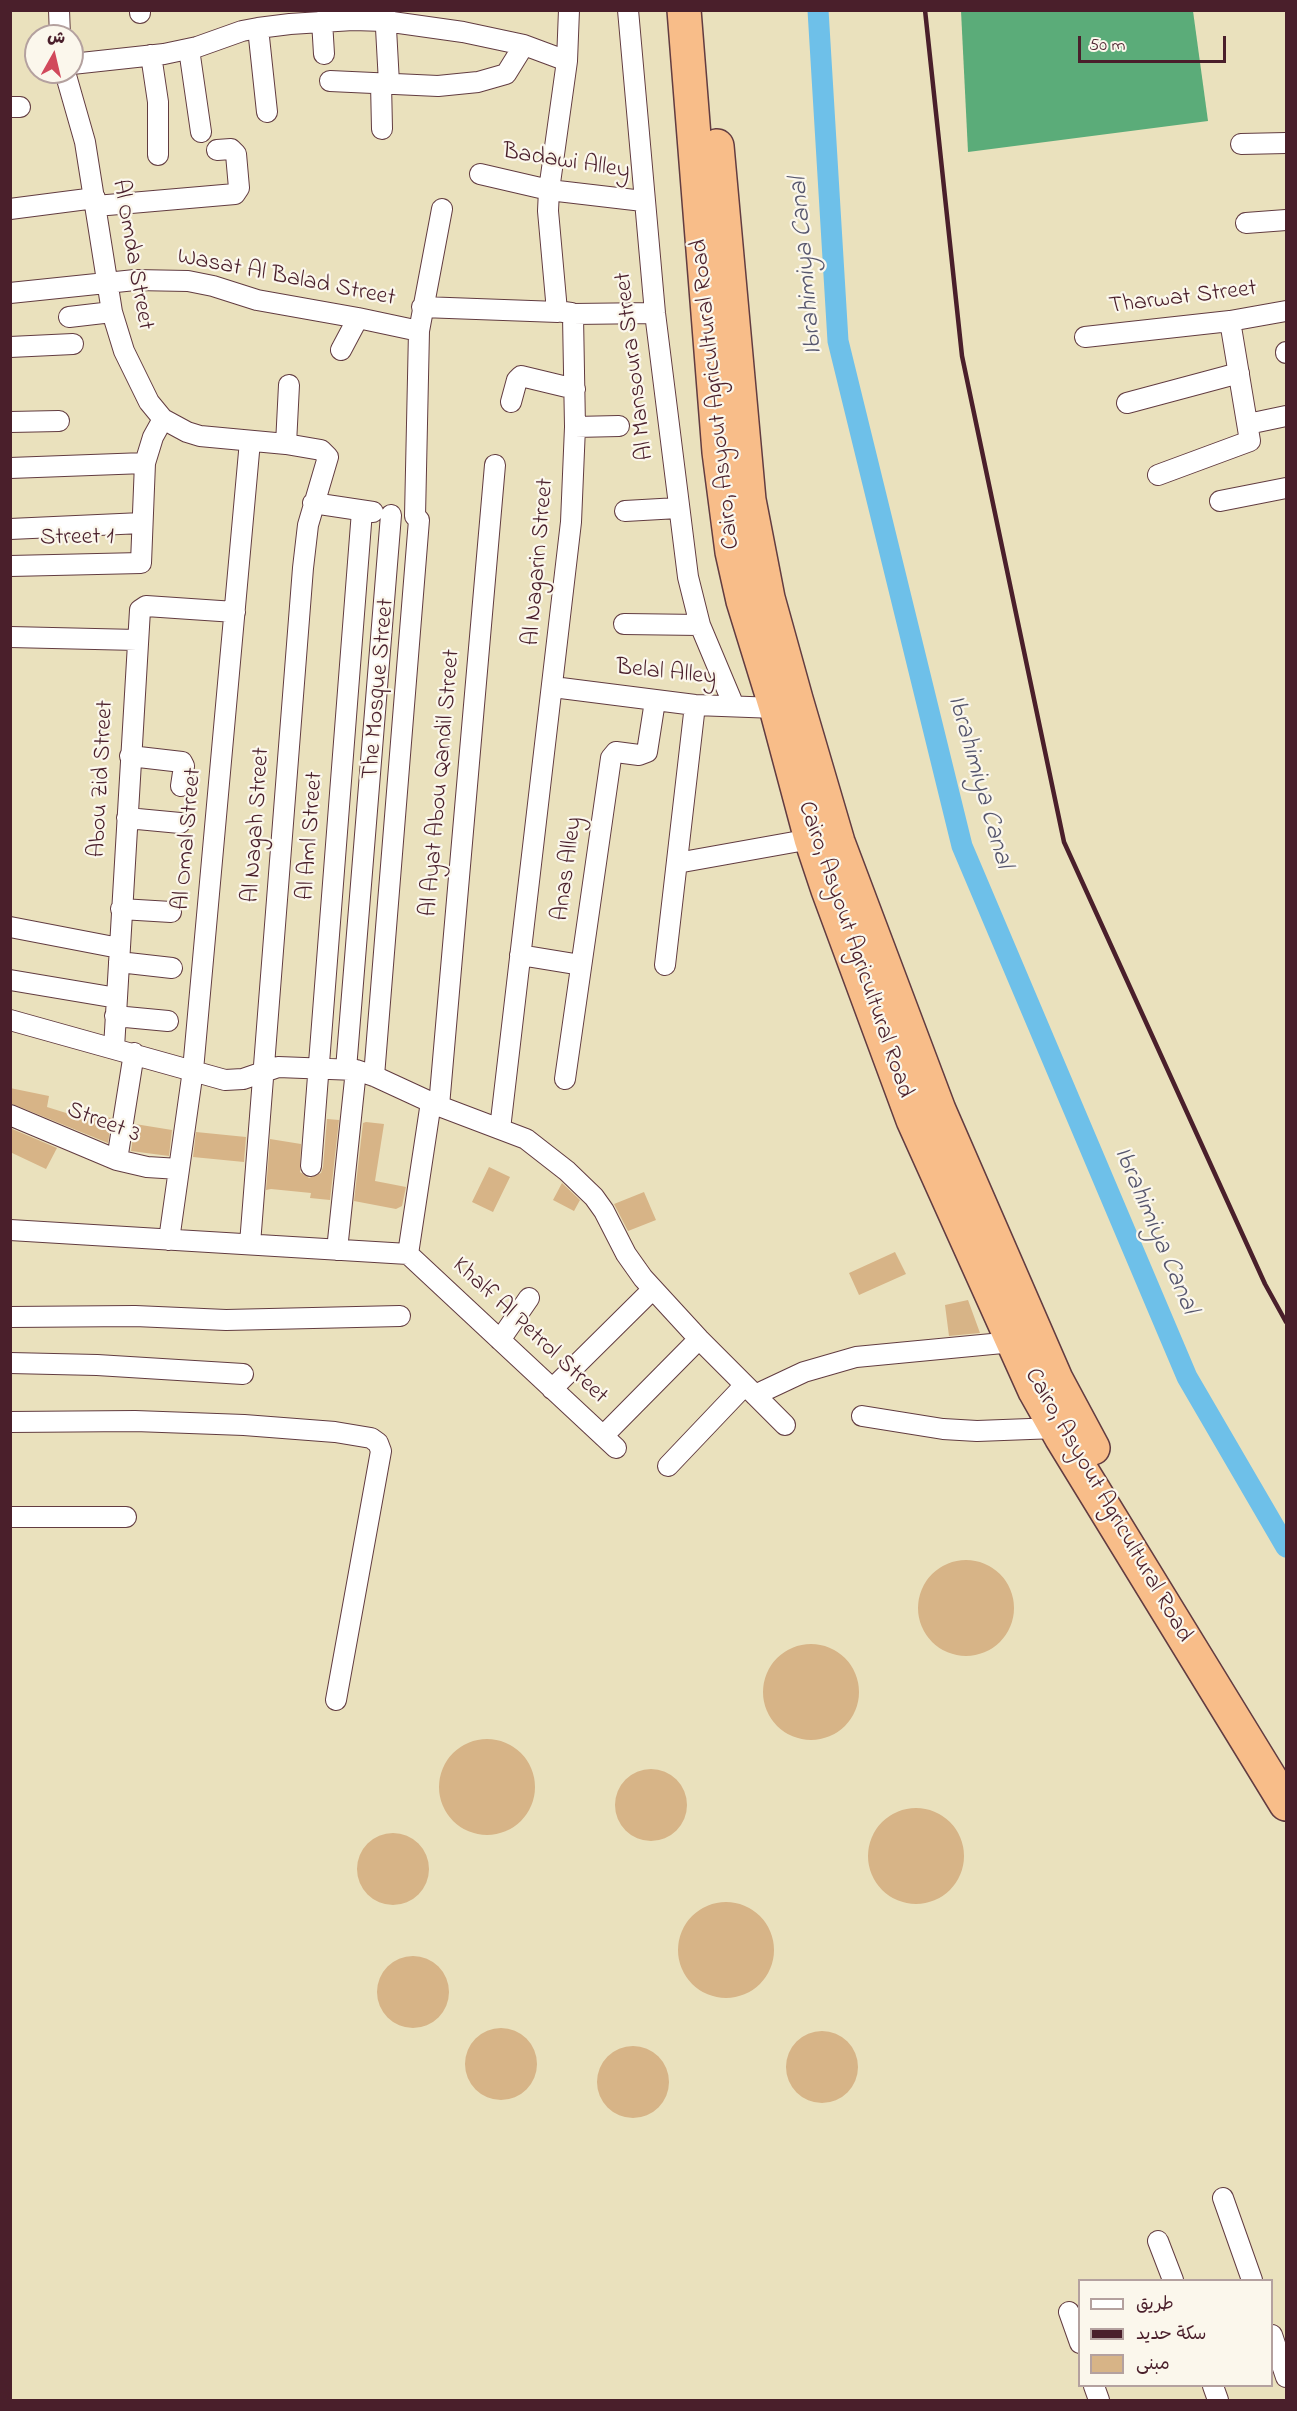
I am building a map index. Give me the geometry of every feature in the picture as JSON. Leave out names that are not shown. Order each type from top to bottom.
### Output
[{"type":"highway","name":"Cairo, Asyout Agricultural Road","points":[[684,10],[724,502],[743,601],[776,708],[811,839],[828,890],[913,1120],[1035,1390],[1056,1428],[1287,1804]]},
{"type":"highway","name":"Cairo, Asyout Agricultural Road","points":[[706,10],[751,510],[768,597],[838,842],[939,1110],[1056,1378],[1085,1434],[1287,1761]]},
{"type":"street","name":"Al Nagarin Street","points":[[500,1129],[571,522],[575,389],[548,211],[567,61],[569,10]]},
{"type":"street","name":"Al Mansoura Street","points":[[628,10],[643,201],[688,577],[700,624],[734,706]]},
{"type":"street","points":[[84,63],[151,56],[189,49],[258,28],[385,16],[524,45],[567,61]]},
{"type":"street","points":[[382,129],[385,16]]},
{"type":"street","points":[[322,21],[324,54]]},
{"type":"street","points":[[258,28],[267,112]]},
{"type":"street","points":[[330,81],[455,85],[500,77],[510,70],[524,45]]},
{"type":"street","points":[[189,49],[201,132]]},
{"type":"street","points":[[151,56],[158,102],[158,155]]},
{"type":"street","name":"Al Omda Street","points":[[68,84],[85,142],[112,312],[123,351],[149,402],[163,418],[174,426],[193,434],[286,444]]},
{"type":"street","points":[[1241,144],[1287,143]]},
{"type":"street","points":[[10,209],[235,194],[239,188],[236,154],[231,149],[217,150]]},
{"type":"street","name":"Badawi Alley","points":[[480,174],[549,190],[643,201]]},
{"type":"street","name":"The Mosque Street","points":[[359,1072],[419,521],[416,518],[419,332],[442,209]]},
{"type":"street","points":[[1246,223],[1287,219]]},
{"type":"street","name":"Wasat Al Balad Street","points":[[10,294],[107,283],[162,280],[200,283],[257,300],[358,318],[419,332]]},
{"type":"street","points":[[422,307],[565,313],[655,313]]},
{"type":"street","name":"Tharwat Street","points":[[1085,337],[1230,321],[1287,311]]},
{"type":"street","points":[[69,317],[112,312]]},
{"type":"street","points":[[341,350],[358,318]]},
{"type":"street","points":[[1158,475],[1249,442],[1248,424],[1230,321]]},
{"type":"street","points":[[10,347],[73,344]]},
{"type":"street","points":[[1127,403],[1239,373]]},
{"type":"street","points":[[511,402],[517,380],[521,376],[575,389]]},
{"type":"street","points":[[286,444],[289,385]]},
{"type":"street","points":[[1248,424],[1287,416]]},
{"type":"street","points":[[10,529],[142,523],[145,463],[153,437],[163,418]]},
{"type":"street","points":[[10,422],[59,422]]},
{"type":"street","points":[[575,427],[619,426]]},
{"type":"street","name":"Al Omal Street","points":[[169,1240],[193,1070],[250,441]]},
{"type":"street","name":"Al Nagah Street","points":[[250,1244],[303,568],[313,503],[327,460],[327,454],[321,450],[286,444]]},
{"type":"street","points":[[10,468],[145,463]]},
{"type":"street","name":"Al Ayat Abou Qandil Street","points":[[408,1254],[435,1104],[495,465]]},
{"type":"street","points":[[1220,501],[1287,488]]},
{"type":"street","points":[[313,503],[416,518]]},
{"type":"street","points":[[625,511],[678,507]]},
{"type":"street","name":"Al Aml Street","points":[[311,1166],[362,511]]},
{"type":"street","points":[[337,1250],[359,1072],[391,515]]},
{"type":"street","name":"Street 1","points":[[10,566],[139,564],[142,561],[142,523]]},
{"type":"street","name":"Abou Zid Street","points":[[114,1048],[140,610],[146,606],[235,612]]},
{"type":"street","points":[[624,624],[700,624]]},
{"type":"street","points":[[10,637],[137,640]]},
{"type":"street","name":"Belal Alley","points":[[553,687],[695,705],[776,708]]},
{"type":"street","name":"Anas Alley","points":[[565,1079],[612,755],[616,752],[639,755],[647,752],[655,701]]},
{"type":"street","points":[[665,965],[695,705]]},
{"type":"street","points":[[130,756],[182,762],[184,766],[182,786]]},
{"type":"street","points":[[127,818],[180,823]]},
{"type":"street","points":[[676,862],[811,839]]},
{"type":"street","points":[[121,909],[171,912]]},
{"type":"street","points":[[10,927],[172,968]]},
{"type":"street","points":[[520,955],[581,965]]},
{"type":"street","points":[[10,980],[168,1021]]},
{"type":"street","points":[[10,1020],[134,1053],[216,1078],[234,1080],[278,1067],[359,1072],[513,1133],[537,1147],[581,1184],[604,1211],[626,1254],[653,1289],[699,1339],[785,1425]]},
{"type":"street","points":[[117,1160],[134,1053]]},
{"type":"street","name":"Street 3","points":[[10,1115],[117,1160],[147,1167],[179,1169]]},
{"type":"street","points":[[10,1230],[408,1254]]},
{"type":"street","name":"Khalf Al Petrol Street","points":[[408,1254],[609,1442],[699,1339]]},
{"type":"street","points":[[552,1389],[653,1289]]},
{"type":"street","points":[[500,1340],[529,1298]]},
{"type":"street","points":[[10,1317],[135,1316],[226,1320],[400,1316]]},
{"type":"street","points":[[668,1466],[750,1390],[856,1358],[1013,1342]]},
{"type":"street","points":[[10,1363],[97,1365],[243,1374]]},
{"type":"street","points":[[862,1416],[943,1429],[1017,1432],[1056,1428]]},
{"type":"street","points":[[10,1422],[135,1421],[244,1425],[335,1432],[371,1438],[378,1443],[381,1451],[336,1701]]},
{"type":"street","points":[[10,1517],[126,1517]]},
{"type":"street","points":[[1223,2198],[1252,2279]]},
{"type":"street","points":[[1158,2241],[1173,2279]]},
{"type":"street","points":[[1069,2312],[1078,2337]]},
{"type":"street","points":[[1273,2338],[1287,2377]]},
{"type":"green space","points":[[961,11],[1193,11],[1208,121],[968,152]]},
{"type":"building","points":[[10,1088],[49,1096],[47,1107],[79,1117],[80,1114],[112,1118],[108,1143],[10,1103]]},
{"type":"building","points":[[327,1119],[339,1120],[330,1200],[310,1198],[311,1193],[266,1190],[270,1139],[301,1144],[300,1172],[309,1178],[321,1173]]},
{"type":"building","points":[[363,1123],[384,1124],[375,1181],[406,1187],[402,1206],[396,1209],[354,1201]]},
{"type":"building","points":[[135,1124],[172,1130],[169,1156],[131,1151]]},
{"type":"building","points":[[10,1128],[57,1148],[46,1169],[10,1152]]},
{"type":"building","points":[[196,1132],[246,1137],[244,1162],[193,1157]]},
{"type":"building","points":[[489,1167],[510,1177],[493,1212],[472,1202]]},
{"type":"building","points":[[562,1183],[580,1200],[574,1211],[553,1200]]},
{"type":"building","points":[[644,1192],[656,1220],[628,1231],[614,1204]]},
{"type":"building","points":[[895,1252],[906,1274],[859,1295],[849,1273]]},
{"type":"building","points":[[968,1300],[980,1333],[949,1336],[945,1305]]},
{"type":"building","points":[[966,1560],[984,1564],[1000,1574],[1010,1590],[1014,1608],[1010,1626],[1000,1642],[984,1652],[966,1656],[948,1652],[932,1642],[922,1626],[918,1608],[922,1590],[932,1574],[948,1564]]},
{"type":"building","points":[[811,1644],[829,1648],[845,1658],[855,1674],[859,1692],[855,1710],[845,1726],[829,1736],[811,1740],[793,1736],[777,1726],[767,1710],[763,1692],[767,1674],[777,1658],[793,1648]]},
{"type":"building","points":[[487,1739],[505,1743],[521,1753],[531,1769],[535,1787],[531,1805],[521,1821],[505,1831],[487,1835],[469,1831],[453,1821],[443,1805],[439,1787],[443,1769],[453,1753],[469,1743]]},
{"type":"building","points":[[651,1769],[671,1775],[681,1785],[687,1805],[681,1825],[671,1835],[651,1841],[631,1835],[621,1825],[615,1805],[621,1785],[631,1775]]},
{"type":"building","points":[[916,1808],[934,1812],[950,1822],[960,1838],[964,1856],[960,1874],[950,1890],[934,1900],[916,1904],[898,1900],[882,1890],[872,1874],[868,1856],[872,1838],[882,1822],[898,1812]]},
{"type":"building","points":[[393,1833],[413,1839],[423,1849],[429,1869],[423,1889],[413,1899],[393,1905],[373,1899],[363,1889],[357,1869],[363,1849],[373,1839]]},
{"type":"building","points":[[726,1902],[744,1906],[760,1916],[770,1932],[774,1950],[770,1968],[760,1984],[744,1994],[726,1998],[708,1994],[692,1984],[682,1968],[678,1950],[682,1932],[692,1916],[708,1906]]},
{"type":"building","points":[[413,1956],[433,1962],[443,1972],[449,1992],[443,2012],[433,2022],[413,2028],[393,2022],[383,2012],[377,1992],[383,1972],[393,1962]]},
{"type":"building","points":[[501,2028],[521,2034],[531,2044],[537,2064],[531,2084],[521,2094],[501,2100],[481,2094],[471,2084],[465,2064],[471,2044],[481,2034]]},
{"type":"building","points":[[822,2031],[842,2037],[852,2047],[858,2067],[852,2087],[842,2097],[822,2103],[802,2097],[792,2087],[786,2067],[792,2047],[802,2037]]},
{"type":"building","points":[[633,2046],[653,2052],[663,2062],[669,2082],[663,2102],[653,2112],[633,2118],[613,2112],[603,2102],[597,2082],[603,2062],[613,2052]]},
{"type":"waterway","name":"Ibrahimiya Canal","points":[[818,10],[838,341],[962,846],[1187,1377],[1286,1547]]},
{"type":"railway","points":[[925,10],[962,356],[1064,842],[1265,1284],[1286,1322]]}]
